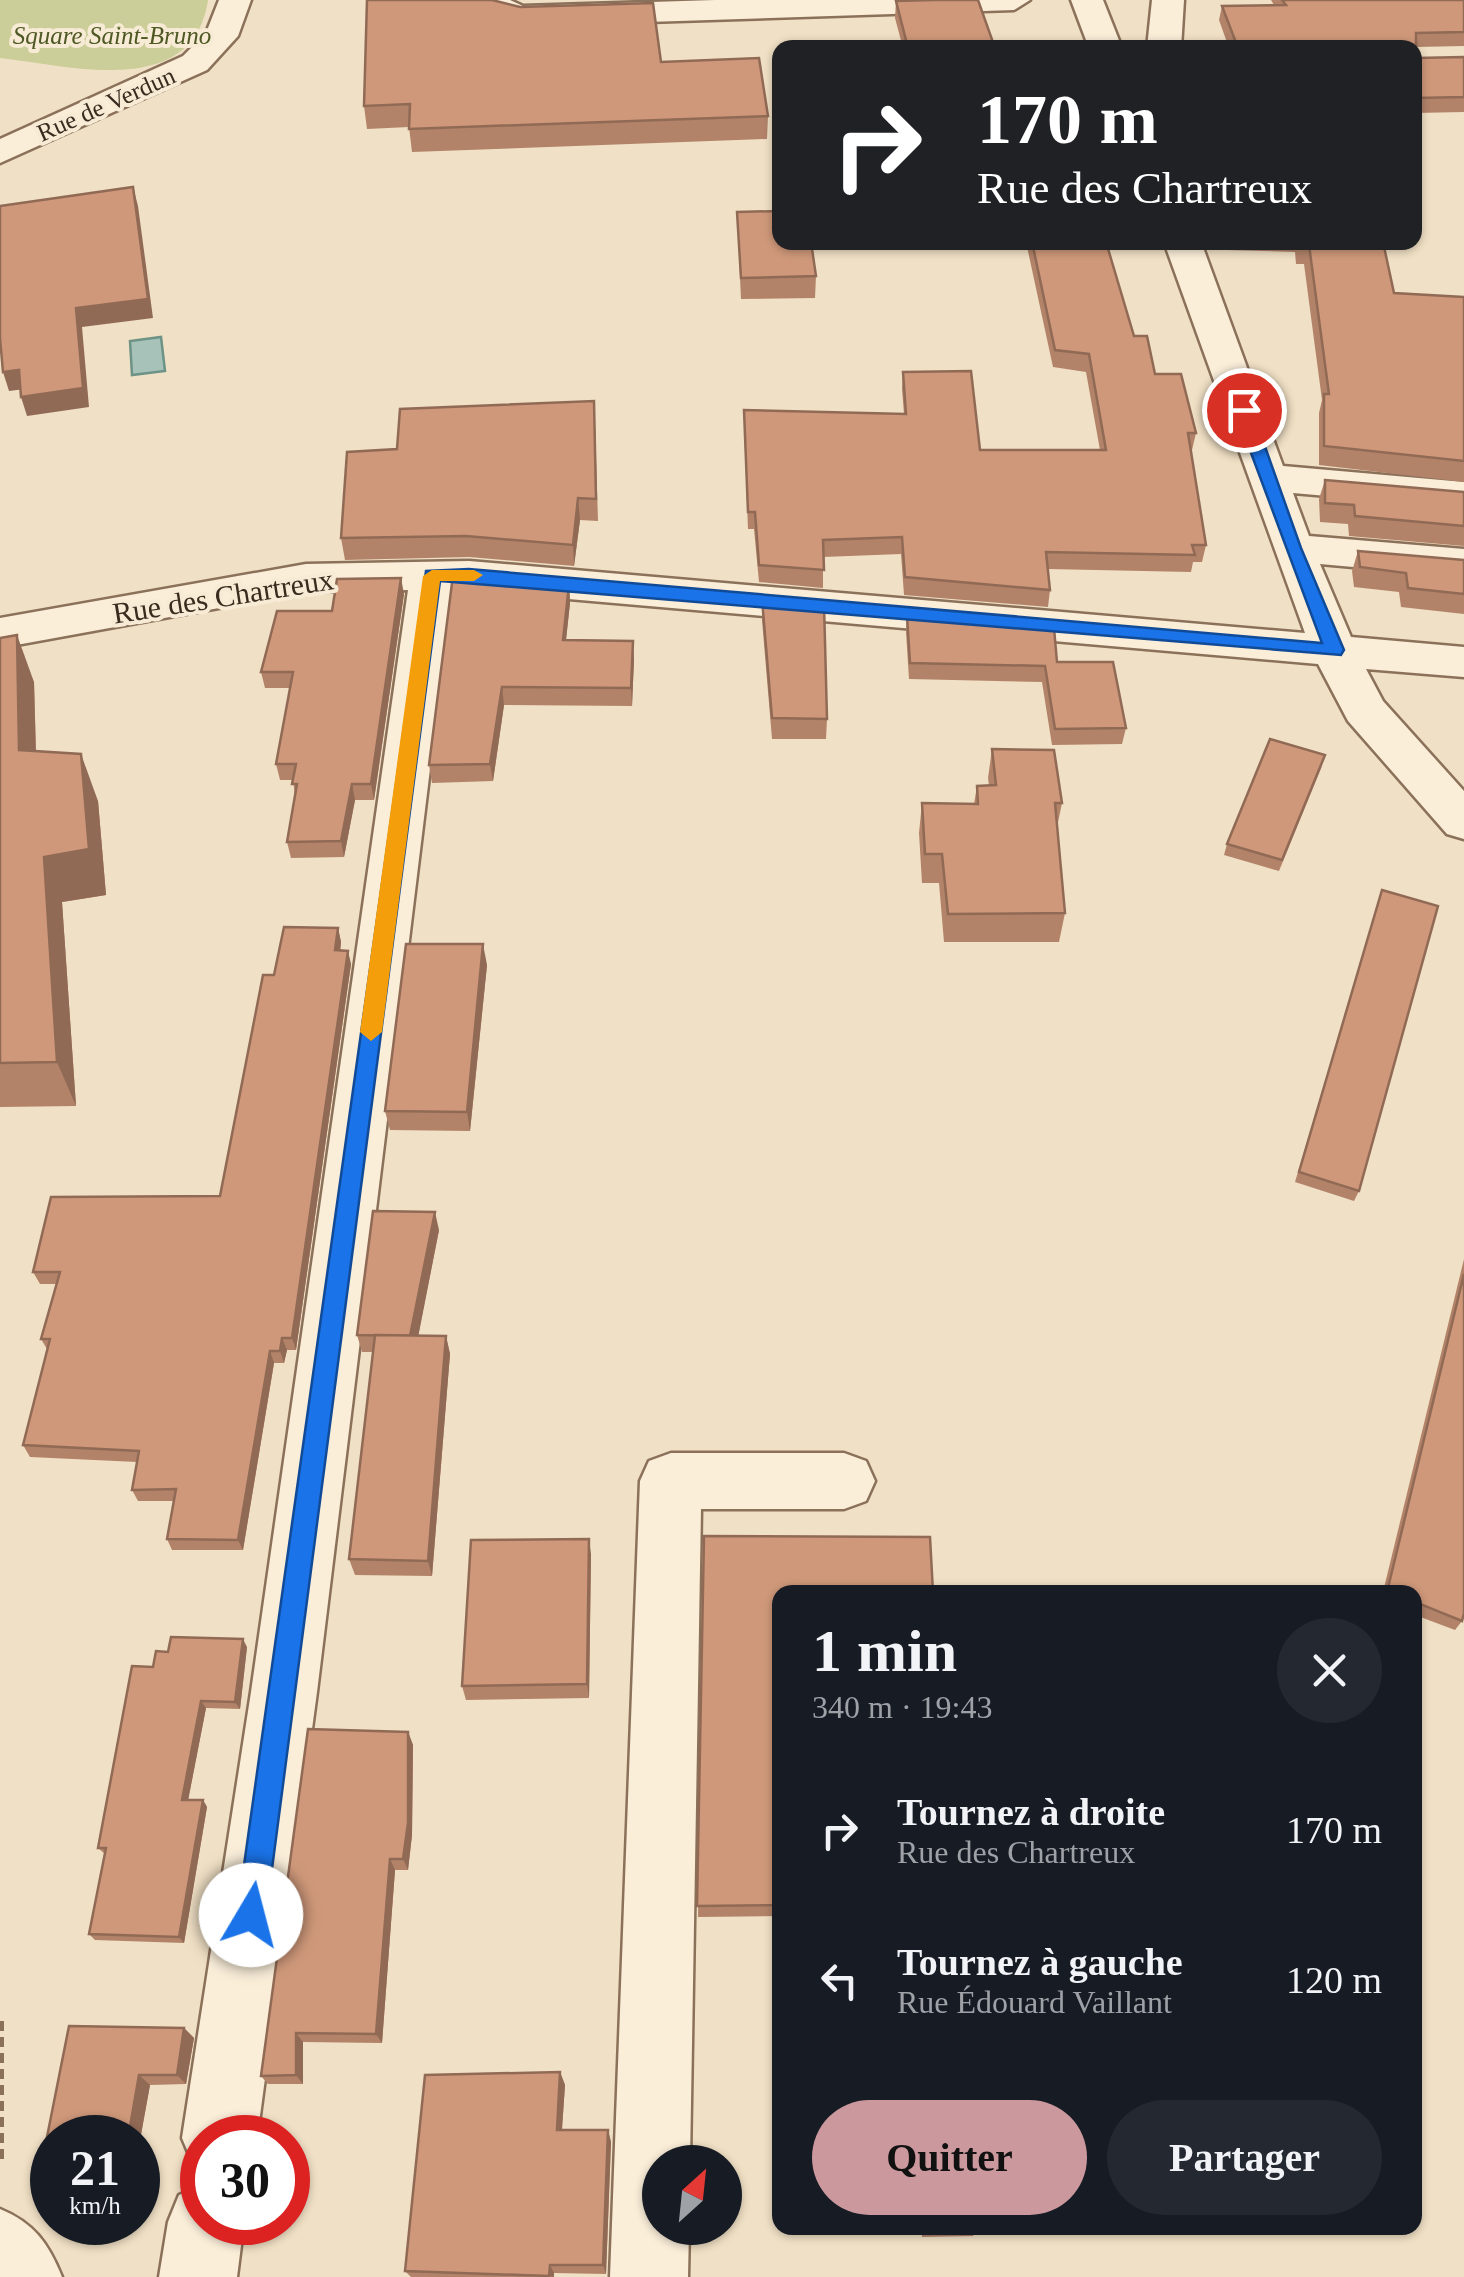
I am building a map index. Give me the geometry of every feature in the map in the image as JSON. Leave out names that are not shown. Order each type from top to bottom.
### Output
[{"type":"street","name":"Rue de Verdun","points":[[0,152],[196,63],[215,48],[232,18],[234,0]]},
{"type":"street","points":[[492,0],[504,12],[522,16],[1014,0]]},
{"type":"street","points":[[1087,0],[1103,40]]},
{"type":"street","points":[[1165,40],[1168,0]]},
{"type":"street","points":[[1185,250],[1292,548],[1334,650],[1364,710],[1464,822]]},
{"type":"street","points":[[1268,478],[1464,495]]},
{"type":"street","points":[[1292,548],[1464,563]]},
{"type":"street","name":"Rue des Chartreux","points":[[0,633],[306,578],[469,575],[1464,662]]},
{"type":"street","points":[[222,2115],[284,1692],[432,576]]},
{"type":"street","points":[[649,2277],[671,1481],[844,1482]]},
{"type":"street","points":[[198,2277],[203,2245]]},
{"type":"path","points":[[0,2021],[0,2158]]},
{"type":"green space","name":"Square Saint-Bruno","points":[[0,0],[208,0],[198,32],[179,52],[154,64],[125,70],[93,70],[0,58]]},
{"type":"water","points":[[161,337],[165,371],[132,375],[130,341]]},
{"type":"building","points":[[367,0],[492,0],[520,7],[653,3],[661,62],[759,58],[768,116],[409,129],[410,104],[364,106]]},
{"type":"building","points":[[978,0],[992,40],[906,40],[896,1]]},
{"type":"building","points":[[1282,0],[1464,0],[1464,32],[1416,33],[1416,40],[1235,40],[1222,6],[1286,5]]},
{"type":"building","points":[[1464,57],[1464,97],[1422,98],[1422,58]]},
{"type":"building","points":[[133,187],[148,299],[76,308],[83,388],[21,397],[19,370],[3,372],[0,206]]},
{"type":"building","points":[[772,211],[772,250],[812,250],[816,276],[741,278],[737,212]]},
{"type":"building","points":[[1034,250],[1108,250],[1134,336],[1147,336],[1155,374],[1181,374],[1196,433],[1188,433],[1206,545],[1192,545],[1195,555],[1046,552],[1050,590],[905,577],[902,537],[823,540],[824,570],[759,565],[755,512],[748,512],[744,410],[906,414],[903,372],[971,371],[980,450],[1106,450],[1089,354],[1055,350]]},
{"type":"building","points":[[1310,250],[1385,250],[1394,293],[1464,297],[1464,461],[1324,446],[1324,394],[1329,394]]},
{"type":"building","points":[[594,401],[596,499],[578,498],[573,545],[466,536],[341,538],[347,452],[397,449],[400,409]]},
{"type":"building","points":[[1325,480],[1464,492],[1464,526],[1355,516],[1354,505],[1325,503]]},
{"type":"building","points":[[1358,551],[1464,560],[1464,594],[1408,588],[1406,573],[1360,567]]},
{"type":"building","points":[[453,575],[569,585],[563,640],[633,641],[631,688],[502,687],[490,764],[429,765]]},
{"type":"building","points":[[401,578],[371,784],[352,784],[341,841],[287,842],[297,784],[292,784],[296,764],[276,764],[293,672],[261,672],[277,611],[332,611],[337,579]]},
{"type":"building","points":[[762,599],[824,604],[827,719],[772,718]]},
{"type":"building","points":[[907,616],[1054,628],[1057,662],[1113,662],[1126,728],[1055,729],[1045,666],[910,663]]},
{"type":"building","points":[[17,635],[19,750],[81,754],[89,849],[44,857],[57,1062],[0,1063],[0,638]]},
{"type":"building","points":[[1270,739],[1325,755],[1282,860],[1227,844]]},
{"type":"building","points":[[992,749],[1054,750],[1062,803],[1055,803],[1065,913],[948,914],[942,854],[925,854],[922,803],[978,804],[977,786],[996,785]]},
{"type":"building","points":[[1382,890],[1438,906],[1359,1191],[1299,1172]]},
{"type":"building","points":[[284,927],[338,928],[335,950],[348,951],[292,1338],[282,1338],[280,1351],[270,1351],[238,1540],[167,1539],[176,1489],[132,1490],[139,1451],[23,1445],[50,1339],[41,1339],[60,1272],[33,1272],[51,1197],[220,1196],[263,975],[274,975]]},
{"type":"building","points":[[406,944],[483,944],[467,1112],[385,1111]]},
{"type":"building","points":[[373,1211],[435,1212],[410,1336],[357,1335]]},
{"type":"building","points":[[1464,1274],[1462,1621],[1422,1605],[1422,1585],[1389,1585]]},
{"type":"building","points":[[375,1335],[446,1336],[428,1561],[349,1559]]},
{"type":"building","points":[[704,1536],[930,1537],[933,1585],[772,1585],[772,1905],[697,1906]]},
{"type":"building","points":[[589,1539],[587,1684],[462,1686],[471,1540]]},
{"type":"building","points":[[171,1637],[243,1639],[235,1702],[201,1701],[182,1800],[203,1800],[179,1937],[89,1934],[106,1848],[98,1848],[132,1666],[153,1667],[156,1651],[168,1652]]},
{"type":"building","points":[[308,1729],[408,1732],[408,1823],[403,1859],[390,1859],[376,2034],[296,2033],[296,2075],[261,2076]]},
{"type":"building","points":[[69,2026],[184,2028],[177,2075],[139,2075],[132,2115],[51,2115]]},
{"type":"building","points":[[560,2072],[557,2130],[608,2130],[603,2265],[550,2265],[549,2276],[405,2271],[425,2075]]},
{"type":"slow traffic","points":[[371,1032],[432,576],[474,575]]},
{"type":"route","points":[[251,1915],[432,576],[469,575],[1334,650],[1292,548],[1244,410]]}]
